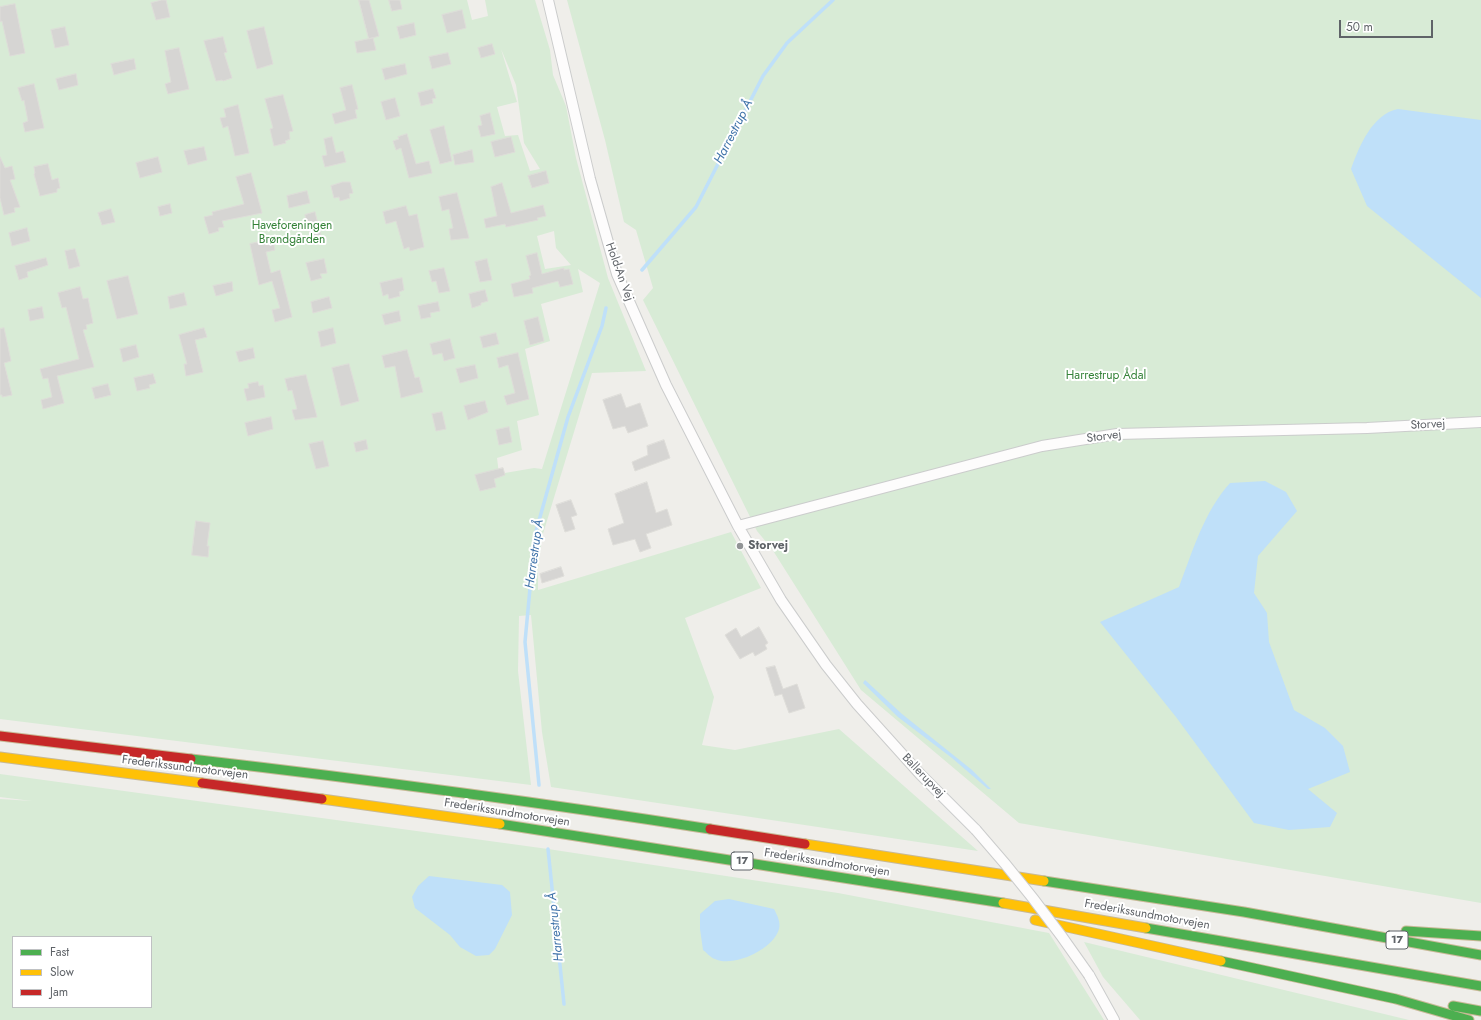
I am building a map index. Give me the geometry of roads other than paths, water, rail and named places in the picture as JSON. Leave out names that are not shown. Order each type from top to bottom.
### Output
[{"type":"highway","name":"Frederikssundmotorvejen","points":[[0,736],[305,772],[608,813],[1244,912],[1481,954]]},
{"type":"highway","name":"Frederikssundmotorvejen","points":[[0,757],[439,814],[960,896],[1481,986]]},
{"type":"highway","points":[[960,896],[1023,916],[1396,999],[1469,1020]]},
{"type":"highway","points":[[1313,925],[1481,936]]},
{"type":"highway","points":[[1396,999],[1481,1011]]},
{"type":"street","name":"Hold-An Vej","points":[[548,0],[590,179],[617,274],[666,386],[738,526]]},
{"type":"street","name":"Storvej","points":[[738,526],[1042,446],[1117,434],[1367,428],[1481,422]]},
{"type":"street","name":"Ballerupvej","points":[[738,526],[781,600],[830,671],[857,704],[920,774],[976,830],[1017,876],[1054,924],[1089,975],[1114,1020]]},
{"type":"water","points":[[1398,109],[1481,120],[1481,298],[1367,206],[1351,169],[1358,151],[1374,124],[1389,112]]},
{"type":"water","points":[[1265,481],[1286,492],[1297,511],[1258,556],[1254,593],[1267,613],[1269,642],[1294,710],[1325,728],[1343,746],[1350,772],[1308,789],[1337,813],[1330,827],[1289,830],[1254,823],[1176,717],[1100,622],[1179,587],[1194,545],[1206,519],[1221,494],[1230,483]]},
{"type":"water","points":[[865,680],[902,714],[972,770],[991,789],[988,789],[952,758],[898,717],[863,683]]},
{"type":"water","points":[[429,876],[502,885],[510,892],[512,915],[495,949],[489,955],[476,956],[460,947],[450,935],[415,908],[412,897],[418,886]]},
{"type":"water","points":[[729,899],[774,909],[778,919],[779,929],[776,936],[761,950],[742,959],[723,961],[713,958],[703,950],[700,929],[700,914],[715,901]]},
{"type":"waterway","name":"Harrestrup Å","points":[[642,270],[696,207],[763,76],[787,43],[833,0]]},
{"type":"waterway","name":"Harrestrup Å","points":[[539,785],[525,642],[535,535],[568,417],[602,326],[606,308]]},
{"type":"waterway","name":"Harrestrup Å","points":[[548,849],[564,1004]]},
{"type":"place","name":"Storvej","points":[[740,546]]},
{"type":"park label","name":"Haveforeningen Brøndgården","points":[[292,233]]},
{"type":"park label","name":"Harrestrup Ådal","points":[[1106,376]]}]
